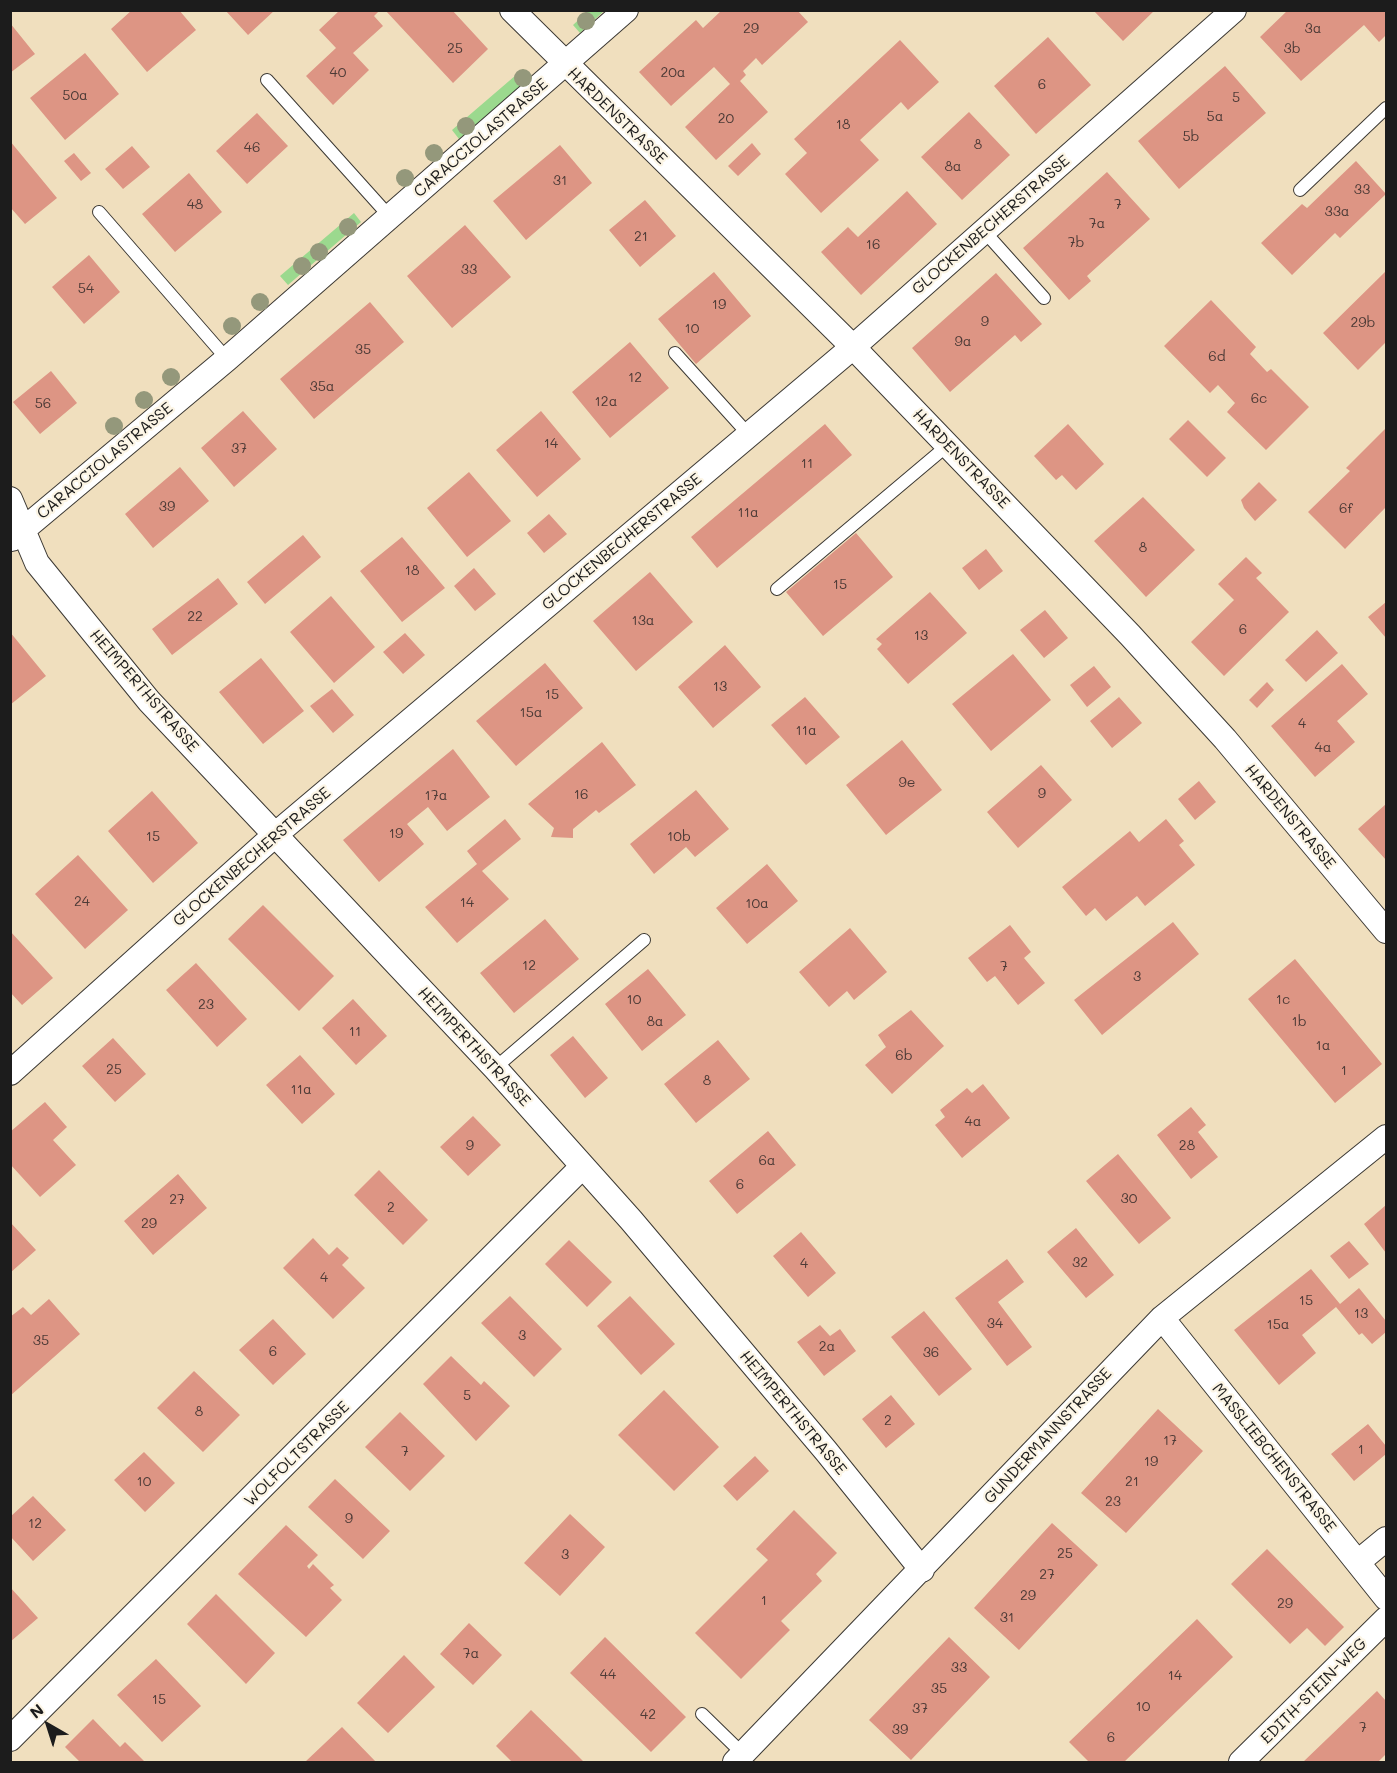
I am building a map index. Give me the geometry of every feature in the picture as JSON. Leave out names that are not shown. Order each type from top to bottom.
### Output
[{"type":"street","name":"HARDENSTRASSE","points":[[512,10],[566,66],[853,347],[1130,635],[1225,739],[1386,931]]},
{"type":"street","name":"CARACCIOLASTRASSE","points":[[17,535],[227,359],[566,66],[626,10]]},
{"type":"street","name":"GLOCKENBECHERSTRASSE","points":[[10,1073],[276,834],[853,347],[1234,10]]},
{"type":"street","name":"HEIMPERTHSTRASSE","points":[[10,499],[17,535],[148,701],[495,1068],[638,1228],[922,1570]]},
{"type":"street","name":"GUNDERMANNSTRASSE","points":[[739,1758],[1162,1318],[1386,1137]]},
{"type":"street","name":"WOLFOLTSTRASSE","points":[[10,1739],[582,1167]]},
{"type":"street","name":"MASSLIEBCHENSTRASSE","points":[[1162,1318],[1386,1598]]},
{"type":"street","points":[[1358,1562],[1386,1539]]},
{"type":"street","name":"EDITH-STEIN-WEG","points":[[1241,1762],[1386,1619]]},
{"type":"lane","points":[[267,80],[390,217]]},
{"type":"lane","points":[[1300,190],[1386,108]]},
{"type":"lane","points":[[99,213],[227,359]]},
{"type":"lane","points":[[984,231],[1044,298]]},
{"type":"lane","points":[[675,353],[749,435]]},
{"type":"lane","points":[[777,589],[948,445]]},
{"type":"lane","points":[[495,1068],[644,940]]},
{"type":"lane","points":[[702,1714],[739,1758]]},
{"type":"green space","points":[[588,11],[604,11],[580,33],[573,25]]},
{"type":"green space","points":[[523,69],[531,78],[459,139],[452,130]]},
{"type":"green space","points":[[354,213],[361,222],[288,285],[280,276]]},
{"type":"building","points":[[132,10],[179,10],[196,30],[147,72],[111,29]]},
{"type":"building","points":[[225,10],[275,10],[248,35]]},
{"type":"building","points":[[340,10],[380,10],[374,16],[383,26],[353,53],[369,70],[333,105],[306,76],[336,48],[319,30]]},
{"type":"building","points":[[385,10],[452,10],[488,49],[453,83]]},
{"type":"building","points":[[722,10],[797,10],[808,22],[762,65],[756,58],[743,71],[746,75],[740,81],[768,112],[716,160],[685,127],[730,84],[714,67],[671,106],[639,72],[696,20],[703,28]]},
{"type":"building","points":[[1093,10],[1155,10],[1123,41]]},
{"type":"building","points":[[1288,10],[1386,10],[1386,35],[1379,42],[1364,25],[1301,81],[1260,37]]},
{"type":"building","points":[[10,23],[35,54],[10,73]]},
{"type":"building","points":[[1048,37],[1091,85],[1036,134],[994,86]]},
{"type":"building","points":[[900,40],[939,82],[908,110],[901,102],[860,140],[879,160],[821,213],[785,174],[807,153],[794,139]]},
{"type":"building","points":[[85,53],[119,94],[65,140],[30,98]]},
{"type":"building","points":[[1225,66],[1266,113],[1179,189],[1138,141]]},
{"type":"building","points":[[969,112],[1010,155],[962,200],[921,157]]},
{"type":"building","points":[[257,113],[288,146],[247,184],[216,151]]},
{"type":"building","points":[[10,141],[57,198],[25,224],[10,207]]},
{"type":"building","points":[[752,143],[761,154],[738,176],[728,166]]},
{"type":"building","points":[[560,145],[592,183],[526,240],[493,201]]},
{"type":"building","points":[[132,146],[150,167],[123,189],[105,169]]},
{"type":"building","points":[[74,153],[91,173],[81,181],[64,161]]},
{"type":"building","points":[[1356,161],[1386,194],[1340,238],[1335,233],[1292,275],[1261,243],[1302,204],[1307,208]]},
{"type":"building","points":[[1107,172],[1150,219],[1087,276],[1091,281],[1069,300],[1023,248]]},
{"type":"building","points":[[189,173],[222,212],[175,252],[142,214]]},
{"type":"building","points":[[907,191],[937,224],[861,295],[821,252],[848,227],[858,237]]},
{"type":"building","points":[[645,200],[676,236],[640,267],[609,230]]},
{"type":"building","points":[[465,225],[511,277],[452,328],[407,276]]},
{"type":"building","points":[[89,255],[120,292],[84,324],[52,287]]},
{"type":"building","points":[[1386,271],[1386,342],[1358,370],[1323,333]]},
{"type":"building","points":[[714,272],[751,316],[696,364],[658,319]]},
{"type":"building","points":[[996,273],[1042,324],[1021,342],[1015,335],[950,392],[912,348]]},
{"type":"building","points":[[1211,300],[1256,347],[1250,354],[1267,372],[1271,369],[1309,407],[1266,450],[1227,412],[1235,403],[1218,385],[1210,393],[1164,346]]},
{"type":"building","points":[[370,302],[404,342],[314,419],[280,379]]},
{"type":"building","points":[[630,342],[669,388],[610,438],[572,392]]},
{"type":"building","points":[[51,371],[77,403],[40,434],[13,402]]},
{"type":"building","points":[[243,411],[277,449],[234,487],[201,448]]},
{"type":"building","points":[[541,411],[581,459],[537,497],[496,450]]},
{"type":"building","points":[[1188,420],[1226,458],[1207,477],[1169,439]]},
{"type":"building","points":[[825,424],[852,455],[717,568],[691,537]]},
{"type":"building","points":[[1068,424],[1104,464],[1076,490],[1062,475],[1056,480],[1034,456]]},
{"type":"building","points":[[1386,428],[1386,507],[1345,549],[1308,512],[1350,471],[1346,468]]},
{"type":"building","points":[[180,467],[209,501],[153,548],[125,514]]},
{"type":"building","points":[[469,472],[511,521],[467,557],[427,508]]},
{"type":"building","points":[[1259,482],[1277,500],[1255,521],[1244,508],[1241,500]]},
{"type":"building","points":[[1143,497],[1195,550],[1146,597],[1094,541]]},
{"type":"building","points":[[549,514],[567,534],[544,553],[527,533]]},
{"type":"building","points":[[856,533],[893,577],[823,636],[786,592]]},
{"type":"building","points":[[303,535],[321,557],[265,604],[247,582]]},
{"type":"building","points":[[402,537],[445,588],[402,622],[360,571]]},
{"type":"building","points":[[986,549],[1003,571],[979,590],[962,568]]},
{"type":"building","points":[[1246,557],[1262,573],[1256,578],[1289,612],[1224,676],[1191,642],[1234,600],[1218,584]]},
{"type":"building","points":[[474,568],[496,594],[475,611],[454,586]]},
{"type":"building","points":[[650,572],[693,622],[636,671],[593,621]]},
{"type":"building","points":[[218,578],[238,604],[172,655],[152,629]]},
{"type":"building","points":[[930,592],[967,633],[908,684],[877,649],[882,644],[876,639]]},
{"type":"building","points":[[331,596],[375,647],[334,683],[290,632]]},
{"type":"building","points":[[1386,602],[1386,638],[1368,617]]},
{"type":"building","points":[[1045,610],[1068,638],[1044,658],[1020,630]]},
{"type":"building","points":[[1317,630],[1338,653],[1306,682],[1285,660]]},
{"type":"building","points":[[10,632],[46,676],[10,705]]},
{"type":"building","points":[[405,633],[425,655],[403,674],[383,652]]},
{"type":"building","points":[[725,645],[761,687],[713,728],[678,687]]},
{"type":"building","points":[[1013,654],[1051,700],[991,751],[952,704]]},
{"type":"building","points":[[261,658],[304,711],[263,744],[219,692]]},
{"type":"building","points":[[545,663],[583,708],[516,766],[476,721]]},
{"type":"building","points":[[1342,664],[1368,694],[1337,721],[1355,742],[1315,777],[1271,726]]},
{"type":"building","points":[[1094,666],[1111,687],[1087,707],[1070,685]]},
{"type":"building","points":[[1267,682],[1274,690],[1257,708],[1249,700]]},
{"type":"building","points":[[332,689],[354,715],[333,733],[310,706]]},
{"type":"building","points":[[805,697],[840,737],[806,765],[771,725]]},
{"type":"building","points":[[1119,697],[1142,723],[1112,748],[1090,721]]},
{"type":"building","points":[[902,740],[942,790],[886,835],[846,785]]},
{"type":"building","points":[[602,742],[636,785],[599,813],[596,810],[573,829],[573,838],[551,837],[554,828],[528,804]]},
{"type":"building","points":[[453,749],[490,797],[447,831],[428,807],[407,824],[424,844],[379,882],[343,840]]},
{"type":"building","points":[[1041,765],[1072,800],[1018,848],[987,812]]},
{"type":"building","points":[[1199,781],[1216,802],[1195,820],[1178,799]]},
{"type":"building","points":[[696,790],[729,829],[695,857],[686,847],[654,874],[630,844]]},
{"type":"building","points":[[152,791],[198,843],[153,883],[108,831]]},
{"type":"building","points":[[1386,804],[1386,860],[1358,829]]},
{"type":"building","points":[[505,819],[521,839],[482,871],[509,899],[457,943],[425,907],[477,864],[467,851]]},
{"type":"building","points":[[1166,819],[1184,841],[1179,845],[1195,865],[1145,906],[1137,896],[1106,921],[1095,908],[1086,916],[1062,887],[1130,831],[1139,842]]},
{"type":"building","points":[[78,855],[128,910],[85,949],[35,894]]},
{"type":"building","points":[[767,864],[798,901],[747,944],[716,908]]},
{"type":"building","points":[[263,905],[334,976],[299,1011],[228,939]]},
{"type":"building","points":[[545,919],[579,959],[514,1013],[480,973]]},
{"type":"building","points":[[1173,922],[1199,954],[1102,1035],[1074,1000]]},
{"type":"building","points":[[1010,925],[1031,952],[1024,958],[1045,983],[1018,1005],[995,976],[987,982],[968,958]]},
{"type":"building","points":[[850,928],[887,972],[854,1000],[847,991],[829,1007],[799,972]]},
{"type":"building","points":[[10,931],[53,978],[22,1005],[10,992]]},
{"type":"building","points":[[1295,959],[1382,1064],[1335,1103],[1248,999]]},
{"type":"building","points":[[196,963],[247,1019],[217,1047],[166,990]]},
{"type":"building","points":[[648,969],[686,1015],[642,1051],[605,1004]]},
{"type":"building","points":[[353,999],[387,1036],[356,1065],[322,1028]]},
{"type":"building","points":[[911,1010],[944,1046],[892,1094],[865,1065],[886,1047],[878,1035]]},
{"type":"building","points":[[573,1036],[608,1078],[585,1098],[550,1055]]},
{"type":"building","points":[[113,1038],[146,1074],[115,1102],[82,1066]]},
{"type":"building","points":[[718,1040],[750,1079],[696,1123],[664,1084]]},
{"type":"building","points":[[300,1055],[335,1094],[302,1124],[266,1085]]},
{"type":"building","points":[[983,1084],[1010,1118],[962,1158],[935,1125],[945,1117],[940,1110],[967,1088],[972,1093]]},
{"type":"building","points":[[45,1102],[67,1127],[53,1140],[76,1165],[40,1197],[10,1164],[10,1132]]},
{"type":"building","points":[[1191,1107],[1206,1125],[1198,1132],[1218,1157],[1191,1179],[1157,1135]]},
{"type":"building","points":[[473,1116],[501,1145],[468,1176],[440,1147]]},
{"type":"building","points":[[768,1131],[796,1165],[737,1214],[709,1181]]},
{"type":"building","points":[[1118,1154],[1171,1218],[1139,1244],[1086,1181]]},
{"type":"building","points":[[379,1170],[428,1220],[403,1245],[354,1195]]},
{"type":"building","points":[[178,1174],[207,1208],[153,1255],[124,1221]]},
{"type":"building","points":[[1386,1205],[1386,1253],[1364,1224]]},
{"type":"building","points":[[10,1222],[36,1250],[10,1273]]},
{"type":"building","points":[[1076,1228],[1114,1275],[1086,1298],[1047,1252]]},
{"type":"building","points":[[801,1232],[836,1273],[808,1297],[773,1256]]},
{"type":"building","points":[[313,1238],[329,1255],[337,1247],[349,1258],[342,1265],[365,1288],[333,1319],[283,1268]]},
{"type":"building","points":[[569,1240],[612,1282],[587,1307],[545,1264]]},
{"type":"building","points":[[1349,1241],[1369,1264],[1349,1279],[1330,1256]]},
{"type":"building","points":[[1007,1259],[1024,1282],[998,1302],[1032,1347],[1007,1366],[955,1298]]},
{"type":"building","points":[[1311,1269],[1340,1304],[1359,1288],[1386,1321],[1386,1332],[1372,1344],[1362,1333],[1359,1335],[1336,1307],[1302,1335],[1316,1353],[1279,1385],[1234,1330]]},
{"type":"building","points":[[510,1296],[562,1349],[534,1377],[481,1323]]},
{"type":"building","points":[[630,1296],[675,1344],[641,1375],[597,1326]]},
{"type":"building","points":[[49,1299],[80,1334],[10,1396],[10,1317],[23,1307],[31,1315]]},
{"type":"building","points":[[924,1311],[972,1369],[939,1396],[891,1337]]},
{"type":"building","points":[[273,1319],[306,1354],[273,1385],[239,1350]]},
{"type":"building","points":[[820,1325],[830,1336],[840,1329],[856,1351],[824,1376],[797,1342]]},
{"type":"building","points":[[451,1356],[481,1385],[484,1381],[510,1406],[476,1441],[423,1384]]},
{"type":"building","points":[[194,1371],[240,1415],[203,1452],[157,1408]]},
{"type":"building","points":[[664,1390],[719,1447],[674,1491],[618,1435]]},
{"type":"building","points":[[891,1395],[915,1424],[886,1448],[862,1419]]},
{"type":"building","points":[[1158,1409],[1203,1451],[1126,1533],[1081,1493]]},
{"type":"building","points":[[400,1412],[445,1456],[410,1491],[365,1447]]},
{"type":"building","points":[[1368,1424],[1386,1446],[1386,1454],[1354,1481],[1331,1454]]},
{"type":"building","points":[[144,1452],[175,1483],[145,1512],[114,1480]]},
{"type":"building","points":[[755,1456],[769,1471],[737,1501],[723,1486]]},
{"type":"building","points":[[335,1479],[390,1531],[363,1559],[308,1507]]},
{"type":"building","points":[[33,1496],[66,1530],[33,1561],[10,1536],[10,1517]]},
{"type":"building","points":[[794,1510],[837,1553],[816,1574],[822,1581],[781,1621],[790,1630],[741,1679],[695,1633],[768,1560],[756,1549]]},
{"type":"building","points":[[570,1514],[605,1547],[560,1596],[524,1563]]},
{"type":"building","points":[[1052,1523],[1098,1565],[1019,1650],[974,1608]]},
{"type":"building","points":[[286,1525],[318,1555],[307,1566],[309,1569],[313,1564],[334,1585],[330,1588],[342,1600],[306,1637],[238,1574]]},
{"type":"building","points":[[1267,1549],[1344,1627],[1325,1646],[1307,1628],[1290,1644],[1231,1584]]},
{"type":"building","points":[[10,1587],[38,1618],[10,1642]]},
{"type":"building","points":[[216,1594],[275,1653],[246,1684],[187,1624]]},
{"type":"building","points":[[1197,1619],[1233,1657],[1124,1762],[1089,1762],[1069,1742]]},
{"type":"building","points":[[469,1623],[502,1655],[473,1685],[440,1654]]},
{"type":"building","points":[[605,1637],[686,1717],[651,1752],[570,1673]]},
{"type":"building","points":[[949,1637],[990,1677],[911,1760],[869,1720]]},
{"type":"building","points":[[404,1655],[435,1687],[388,1733],[357,1703]]},
{"type":"building","points":[[156,1659],[201,1706],[162,1742],[117,1695]]},
{"type":"building","points":[[1377,1691],[1386,1701],[1386,1754],[1378,1762],[1303,1762]]},
{"type":"building","points":[[531,1710],[584,1762],[512,1762],[496,1746]]},
{"type":"building","points":[[93,1719],[120,1747],[125,1742],[145,1762],[80,1762],[65,1747]]},
{"type":"building","points":[[342,1727],[376,1762],[305,1762]]}]
